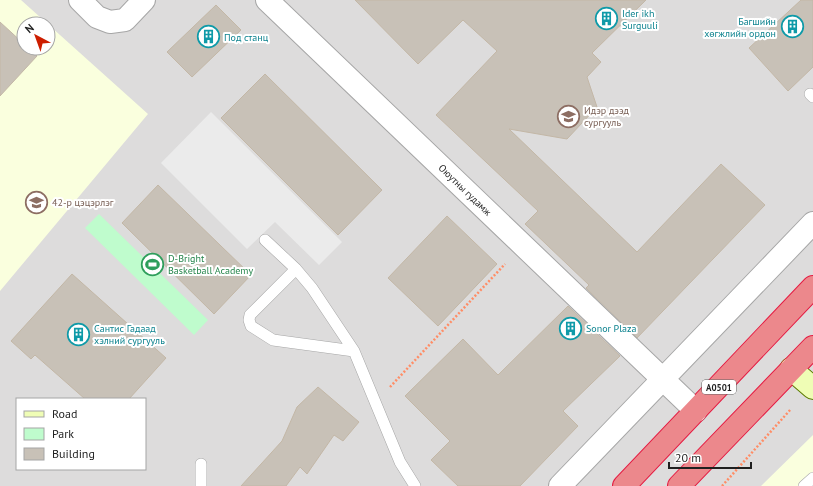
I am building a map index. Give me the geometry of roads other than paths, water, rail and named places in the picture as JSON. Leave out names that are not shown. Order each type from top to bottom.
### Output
[{"type":"highway","name":"A0501","points":[[624,486],[813,287]]},
{"type":"highway","points":[[679,486],[813,347]]},
{"type":"street","points":[[80,0],[97,17],[110,22],[124,20],[144,0]]},
{"type":"street","name":"Оюутны гудамж","points":[[267,0],[696,411]]},
{"type":"street","points":[[560,486],[813,223]]},
{"type":"street","points":[[791,369],[812,387]]},
{"type":"lane","points":[[265,240],[296,269],[312,288],[354,352],[400,462],[415,486]]},
{"type":"lane","points":[[296,269],[250,315],[248,320],[251,326],[273,340],[354,352]]},
{"type":"lane","points":[[201,464],[201,486]]},
{"type":"lane","points":[[804,486],[813,478]]},
{"type":"place","name":"Ider ikh Surguuli","points":[[607,19]]},
{"type":"place","name":"Багшийн хөгжлийн ордон","points":[[792,27]]},
{"type":"place","name":"Под станц","points":[[208,37]]},
{"type":"place","name":"Идэр дээд сургууль","points":[[569,116]]},
{"type":"place","name":"42-р цэцэрлэг","points":[[37,202]]},
{"type":"place","name":"D-Bright Basketball Academy","points":[[153,264]]},
{"type":"place","name":"Sonor Plaza","points":[[571,328]]},
{"type":"place","name":"Сантис Гадаад хэлний сургууль","points":[[78,334]]}]
